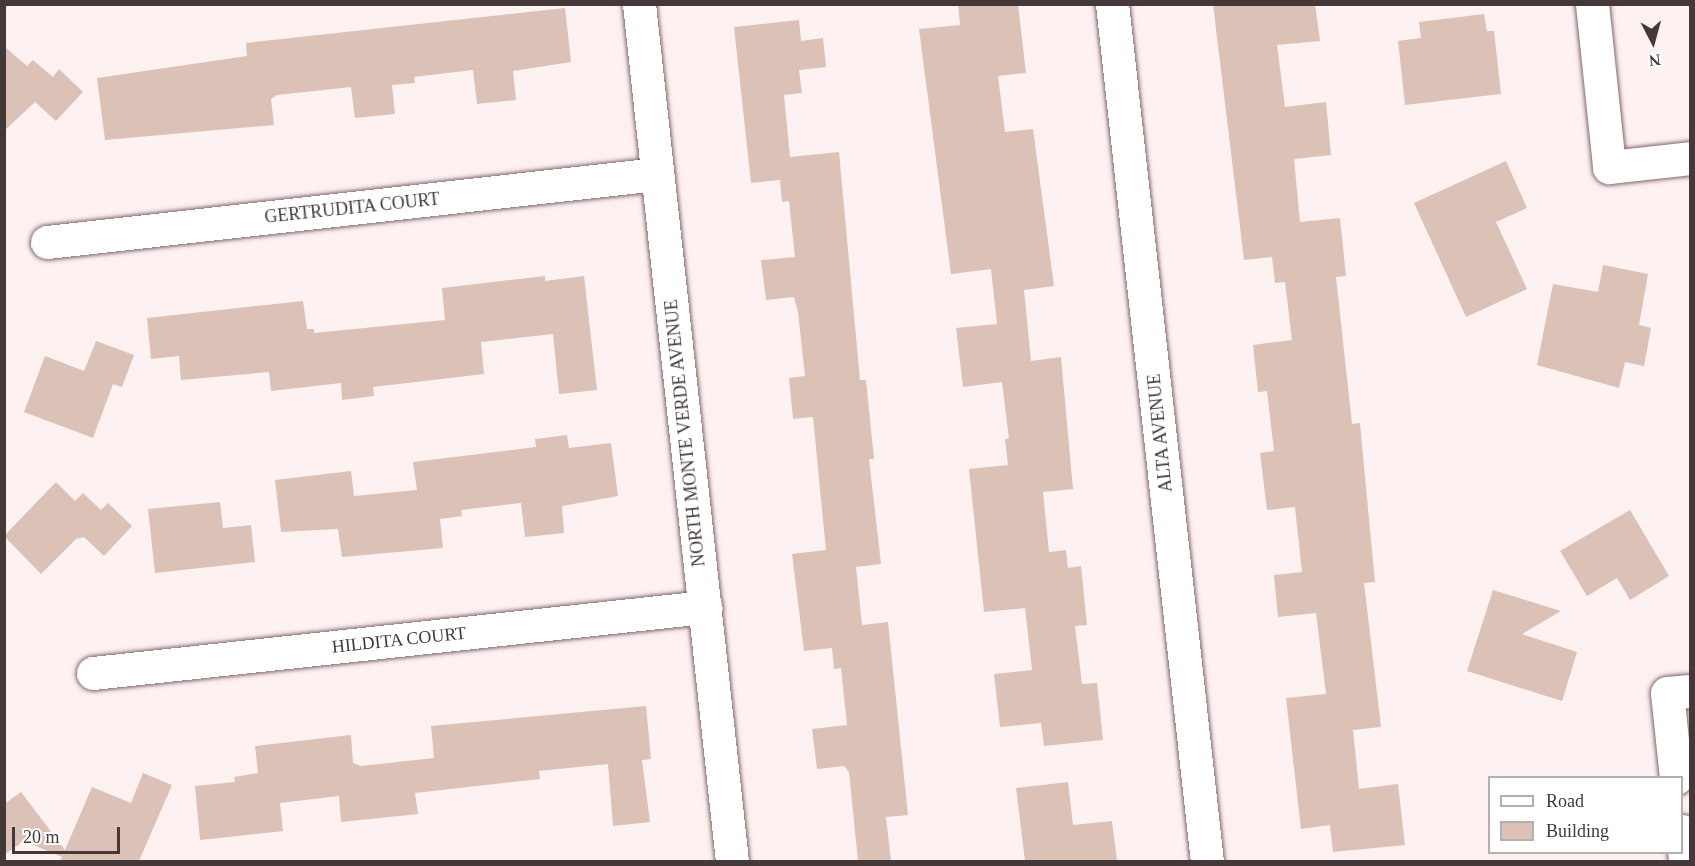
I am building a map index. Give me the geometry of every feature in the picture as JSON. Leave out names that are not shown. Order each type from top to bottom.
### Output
[{"type":"street","name":"NORTH MONTE VERDE AVENUE","points":[[639,4],[732,861]]},
{"type":"street","name":"ALTA AVENUE","points":[[1112,4],[1207,861]]},
{"type":"street","points":[[1592,4],[1609,167],[1690,158]]},
{"type":"street","name":"GERTRUDITA COURT","points":[[47,242],[657,174]]},
{"type":"street","name":"HILDITA COURT","points":[[93,673],[705,607]]},
{"type":"street","points":[[1676,776],[1679,692]]},
{"type":"street","points":[[1683,841],[1685,861]]},
{"type":"building","points":[[958,4],[1018,4],[1026,73],[998,76],[1005,132],[1033,129],[1054,286],[1024,290],[1031,361],[1061,357],[1073,489],[1043,492],[1049,552],[1066,550],[1068,568],[1081,566],[1087,625],[1075,626],[1082,684],[1097,683],[1103,740],[1044,746],[1041,723],[1000,727],[994,674],[1032,670],[1025,608],[984,612],[969,469],[1008,465],[1005,439],[1009,439],[1002,382],[963,387],[956,328],[997,324],[991,269],[951,274],[919,29],[960,25]]},
{"type":"building","points":[[1213,4],[1315,4],[1320,41],[1277,45],[1285,107],[1326,102],[1331,155],[1294,159],[1300,222],[1340,218],[1346,276],[1336,277],[1352,424],[1360,423],[1375,582],[1364,583],[1381,727],[1353,730],[1359,789],[1398,784],[1405,845],[1333,852],[1330,825],[1301,829],[1286,698],[1326,694],[1316,613],[1278,617],[1274,575],[1302,572],[1295,507],[1267,510],[1260,453],[1274,451],[1267,391],[1258,392],[1253,345],[1292,340],[1285,282],[1275,283],[1272,257],[1244,260]]},
{"type":"building","points":[[565,8],[571,62],[513,71],[516,100],[477,104],[473,70],[414,77],[415,83],[392,85],[395,114],[355,118],[351,87],[277,95],[271,99],[274,125],[105,140],[97,78],[247,56],[246,43]]},
{"type":"building","points":[[1484,14],[1487,31],[1494,31],[1501,94],[1405,105],[1398,41],[1421,38],[1419,22]]},
{"type":"building","points":[[799,20],[801,41],[823,38],[826,67],[799,70],[802,93],[784,95],[790,157],[839,152],[860,380],[866,380],[874,459],[869,459],[881,564],[856,567],[862,625],[888,622],[908,815],[886,817],[891,861],[858,861],[849,772],[844,766],[817,769],[812,729],[847,725],[841,668],[834,669],[832,648],[804,651],[792,554],[826,550],[813,417],[793,419],[789,378],[805,376],[798,312],[794,297],[766,300],[761,260],[795,257],[789,201],[782,202],[780,180],[751,183],[734,27]]},
{"type":"building","points":[[4,46],[27,66],[33,60],[53,77],[59,69],[83,92],[56,121],[35,102],[4,131]]},
{"type":"building","points":[[1506,161],[1527,208],[1496,222],[1527,289],[1466,317],[1414,203]]},
{"type":"building","points":[[1603,265],[1648,274],[1639,325],[1651,328],[1644,366],[1625,362],[1619,388],[1537,365],[1553,284],[1598,292]]},
{"type":"building","points":[[545,276],[545,281],[584,276],[597,390],[559,394],[553,334],[481,342],[484,374],[373,387],[374,396],[342,400],[341,383],[271,391],[269,372],[181,380],[179,356],[151,359],[147,318],[303,301],[307,329],[314,329],[314,333],[445,320],[442,288]]},
{"type":"building","points":[[96,341],[134,355],[122,387],[113,384],[93,438],[24,412],[45,356],[84,371]]},
{"type":"building","points":[[567,435],[569,448],[611,443],[618,496],[562,506],[564,533],[525,537],[521,503],[461,510],[462,516],[440,519],[443,548],[342,557],[338,529],[281,532],[275,480],[351,471],[354,496],[417,490],[413,462],[536,447],[535,439]]},
{"type":"building","points":[[56,482],[75,501],[83,493],[101,510],[108,503],[132,526],[104,556],[84,537],[76,539],[41,574],[4,536]]},
{"type":"building","points":[[220,502],[223,528],[251,525],[255,562],[155,573],[148,509]]},
{"type":"building","points":[[1630,510],[1669,576],[1630,600],[1617,578],[1587,596],[1560,551]]},
{"type":"building","points":[[1493,590],[1561,611],[1522,634],[1577,652],[1562,701],[1467,671]]},
{"type":"building","points":[[646,706],[651,759],[642,760],[650,822],[613,826],[608,764],[539,771],[540,779],[415,793],[418,814],[341,822],[339,796],[280,803],[283,831],[200,840],[195,786],[235,782],[234,777],[258,773],[255,746],[351,735],[353,763],[361,766],[434,758],[431,726]]},
{"type":"building","points":[[143,773],[172,785],[139,861],[60,861],[62,857],[24,841],[4,855],[4,804],[21,792],[65,850],[92,787],[131,803]]},
{"type":"building","points":[[1068,782],[1073,825],[1112,821],[1117,861],[1025,861],[1016,788]]}]
